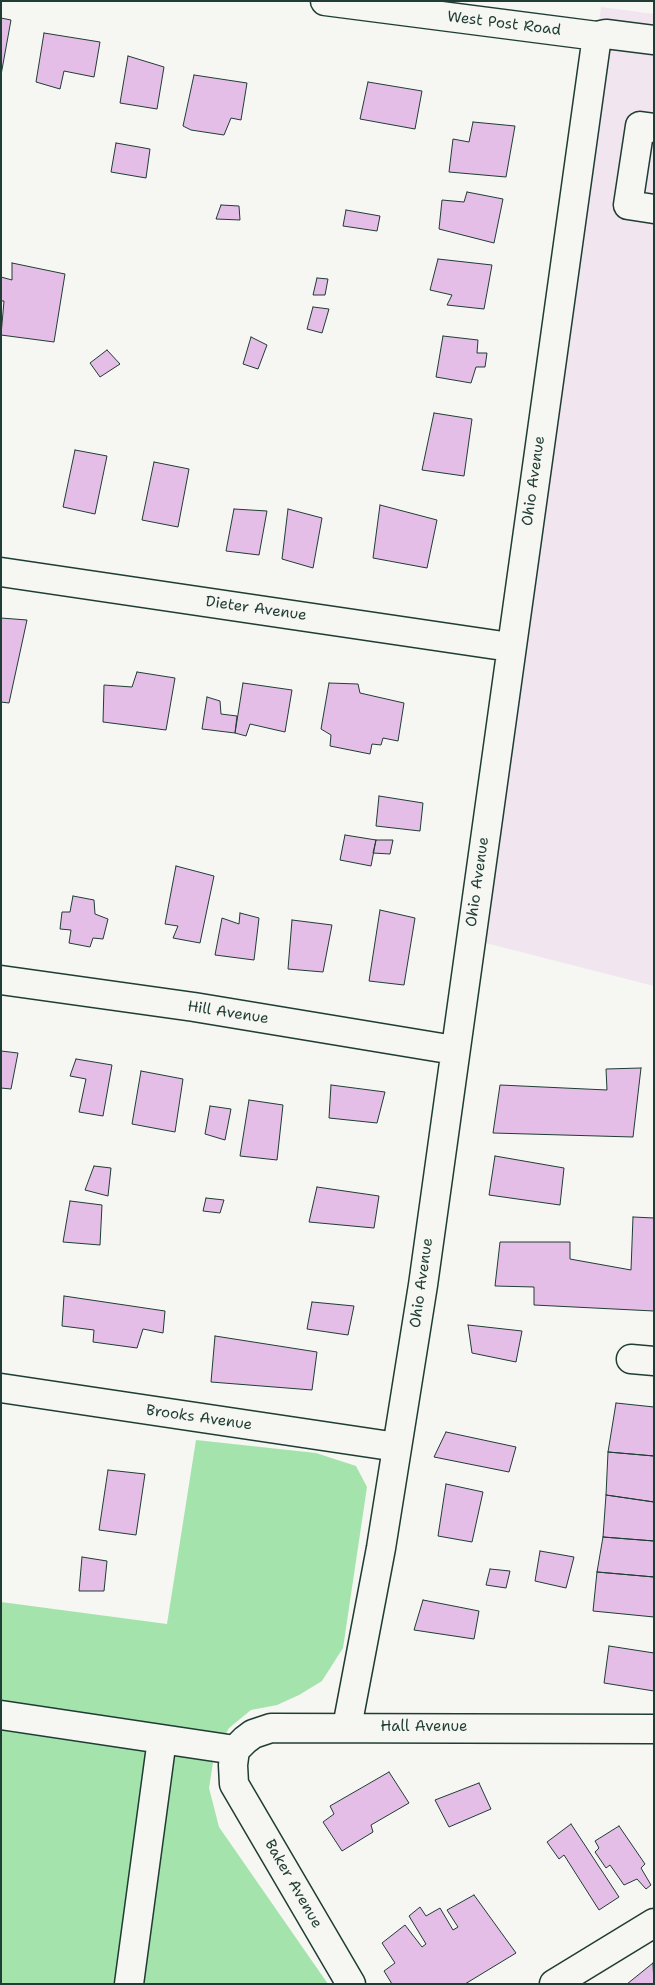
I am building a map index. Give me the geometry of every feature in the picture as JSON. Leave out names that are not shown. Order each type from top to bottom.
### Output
[{"type":"street","name":"West Post Road","points":[[325,1],[597,36],[606,34],[654,40]]},
{"type":"street","name":"Ohio Avenue","points":[[347,1727],[397,1447],[423,1286],[510,647],[597,36]]},
{"type":"street","points":[[654,128],[640,126],[628,206],[654,209]]},
{"type":"street","name":"Dieter Avenue","points":[[1,572],[510,647]]},
{"type":"street","name":"Hill Avenue","points":[[1,980],[204,1009],[454,1050]]},
{"type":"street","name":"Brooks Avenue","points":[[1,1388],[397,1447]]},
{"type":"street","points":[[1,1715],[235,1750]]},
{"type":"street","name":"Hall Avenue","points":[[235,1750],[253,1734],[272,1728],[654,1729]]},
{"type":"street","points":[[129,1984],[162,1740]]},
{"type":"street","name":"Baker Avenue","points":[[235,1750],[233,1765],[234,1784],[351,1984]]},
{"type":"street","points":[[554,1984],[654,1923]]},
{"type":"shaded area","points":[[601,7],[654,14],[654,986],[470,939]]},
{"type":"green space","points":[[196,1440],[316,1453],[356,1466],[367,1487],[343,1648],[322,1681],[299,1695],[277,1705],[251,1710],[229,1728],[214,1756],[209,1788],[219,1827],[328,1984],[1,1984],[1,1602],[167,1624]]},
{"type":"building","points":[[1,18],[11,20],[1,75]]},
{"type":"building","points":[[44,33],[100,42],[94,77],[64,71],[60,89],[36,82]]},
{"type":"building","points":[[128,56],[164,67],[157,109],[120,103]]},
{"type":"building","points":[[194,75],[247,83],[241,120],[231,118],[224,135],[191,130],[183,126]]},
{"type":"building","points":[[368,82],[422,91],[415,129],[360,119]]},
{"type":"building","points":[[473,122],[515,126],[506,177],[449,172],[453,139],[469,142]]},
{"type":"building","points":[[116,143],[150,149],[146,178],[111,172]]},
{"type":"building","points":[[467,192],[503,199],[494,243],[439,229],[442,200],[464,202]]},
{"type":"building","points":[[221,205],[239,206],[240,220],[216,219]]},
{"type":"building","points":[[346,210],[380,216],[377,231],[343,226]]},
{"type":"building","points":[[438,259],[492,265],[484,309],[447,305],[452,295],[430,290]]},
{"type":"building","points":[[12,263],[65,274],[54,342],[1,335],[4,301],[1,301],[1,277],[12,280]]},
{"type":"building","points":[[317,278],[328,279],[325,295],[313,295]]},
{"type":"building","points":[[313,307],[329,309],[322,333],[307,329]]},
{"type":"building","points":[[443,336],[478,340],[477,353],[487,353],[485,367],[476,367],[471,383],[436,377]]},
{"type":"building","points":[[251,337],[267,345],[258,369],[243,364]]},
{"type":"building","points":[[107,350],[120,364],[100,377],[90,363]]},
{"type":"building","points":[[434,413],[472,419],[464,476],[422,470]]},
{"type":"building","points":[[75,450],[107,456],[95,514],[63,507]]},
{"type":"building","points":[[154,462],[189,469],[178,527],[142,520]]},
{"type":"building","points":[[380,505],[437,520],[427,568],[373,558]]},
{"type":"building","points":[[234,509],[267,511],[259,555],[226,551]]},
{"type":"building","points":[[288,509],[322,518],[313,568],[282,559]]},
{"type":"building","points":[[1,618],[27,620],[9,703],[1,702]]},
{"type":"building","points":[[137,672],[175,678],[166,730],[103,722],[104,685],[132,687]]},
{"type":"building","points":[[243,683],[292,690],[285,732],[250,724],[246,736],[235,733]]},
{"type":"building","points":[[329,683],[358,684],[360,693],[404,703],[398,741],[383,738],[381,745],[372,744],[370,754],[330,746],[331,735],[321,729]]},
{"type":"building","points":[[207,697],[220,701],[221,714],[237,716],[235,733],[202,729]]},
{"type":"building","points":[[379,796],[423,803],[420,831],[376,826]]},
{"type":"building","points":[[345,835],[376,840],[371,866],[340,860]]},
{"type":"building","points":[[376,840],[393,840],[390,854],[373,853]]},
{"type":"building","points":[[176,866],[214,876],[200,943],[173,938],[178,926],[165,924]]},
{"type":"building","points":[[73,896],[94,900],[95,914],[108,919],[103,939],[93,938],[90,947],[69,943],[71,930],[60,929],[62,912],[70,912]]},
{"type":"building","points":[[380,910],[415,918],[404,985],[369,981]]},
{"type":"building","points":[[240,913],[259,918],[254,960],[215,955],[222,918],[239,924]]},
{"type":"building","points":[[292,920],[332,925],[323,972],[288,969]]},
{"type":"building","points":[[1,1051],[18,1053],[11,1089],[1,1088]]},
{"type":"building","points":[[76,1059],[112,1065],[103,1116],[79,1112],[86,1079],[70,1076]]},
{"type":"building","points":[[641,1068],[633,1137],[493,1133],[500,1085],[607,1090],[606,1069]]},
{"type":"building","points":[[141,1071],[183,1079],[175,1132],[132,1124]]},
{"type":"building","points":[[331,1085],[385,1092],[377,1123],[329,1118]]},
{"type":"building","points":[[249,1100],[283,1105],[277,1160],[240,1156]]},
{"type":"building","points":[[210,1106],[231,1109],[225,1140],[205,1134]]},
{"type":"building","points":[[495,1156],[564,1168],[560,1205],[489,1195]]},
{"type":"building","points":[[94,1166],[111,1168],[108,1196],[85,1190]]},
{"type":"building","points":[[317,1187],[379,1196],[374,1228],[309,1222]]},
{"type":"building","points":[[206,1198],[224,1200],[220,1213],[203,1211]]},
{"type":"building","points":[[70,1201],[102,1205],[100,1245],[63,1242]]},
{"type":"building","points":[[633,1217],[654,1218],[654,1311],[534,1305],[534,1287],[495,1286],[500,1242],[570,1242],[570,1259],[631,1270]]},
{"type":"building","points":[[64,1296],[165,1311],[163,1333],[143,1329],[137,1348],[93,1342],[94,1330],[62,1326]]},
{"type":"building","points":[[312,1302],[354,1306],[348,1335],[307,1329]]},
{"type":"building","points":[[468,1325],[522,1331],[516,1362],[472,1353]]},
{"type":"building","points":[[215,1336],[317,1352],[312,1390],[211,1382]]},
{"type":"building","points":[[616,1403],[654,1407],[654,1456],[608,1452]]},
{"type":"building","points":[[446,1432],[516,1447],[509,1472],[434,1457]]},
{"type":"building","points":[[608,1452],[654,1456],[654,1502],[606,1495]]},
{"type":"building","points":[[108,1470],[145,1474],[136,1535],[99,1530]]},
{"type":"building","points":[[446,1484],[483,1492],[472,1542],[438,1536]]},
{"type":"building","points":[[606,1495],[654,1502],[654,1541],[603,1537]]},
{"type":"building","points":[[603,1537],[654,1541],[654,1577],[597,1572]]},
{"type":"building","points":[[540,1551],[574,1557],[566,1588],[535,1581]]},
{"type":"building","points":[[82,1557],[107,1561],[104,1591],[79,1591]]},
{"type":"building","points":[[490,1569],[510,1571],[506,1588],[486,1585]]},
{"type":"building","points":[[597,1572],[654,1577],[654,1617],[593,1611]]},
{"type":"building","points":[[423,1600],[479,1611],[474,1639],[414,1630]]},
{"type":"building","points":[[609,1646],[654,1653],[654,1691],[604,1683]]},
{"type":"building","points":[[389,1772],[409,1803],[371,1825],[373,1832],[342,1851],[323,1822],[334,1814],[330,1806]]},
{"type":"building","points":[[479,1783],[491,1809],[449,1827],[435,1800]]},
{"type":"building","points":[[571,1824],[619,1897],[599,1910],[564,1855],[559,1859],[547,1842]]},
{"type":"building","points":[[619,1826],[645,1864],[641,1868],[651,1885],[646,1889],[637,1879],[624,1885],[610,1865],[606,1868],[595,1852],[599,1848],[595,1841]]},
{"type":"building","points":[[474,1895],[516,1953],[465,1984],[392,1984],[384,1971],[395,1963],[382,1943],[405,1925],[422,1947],[426,1944],[409,1916],[420,1907],[426,1916],[440,1908],[453,1930],[458,1927],[447,1910]]},
{"type":"building","points":[[653,1963],[654,1984],[627,1984]]}]
